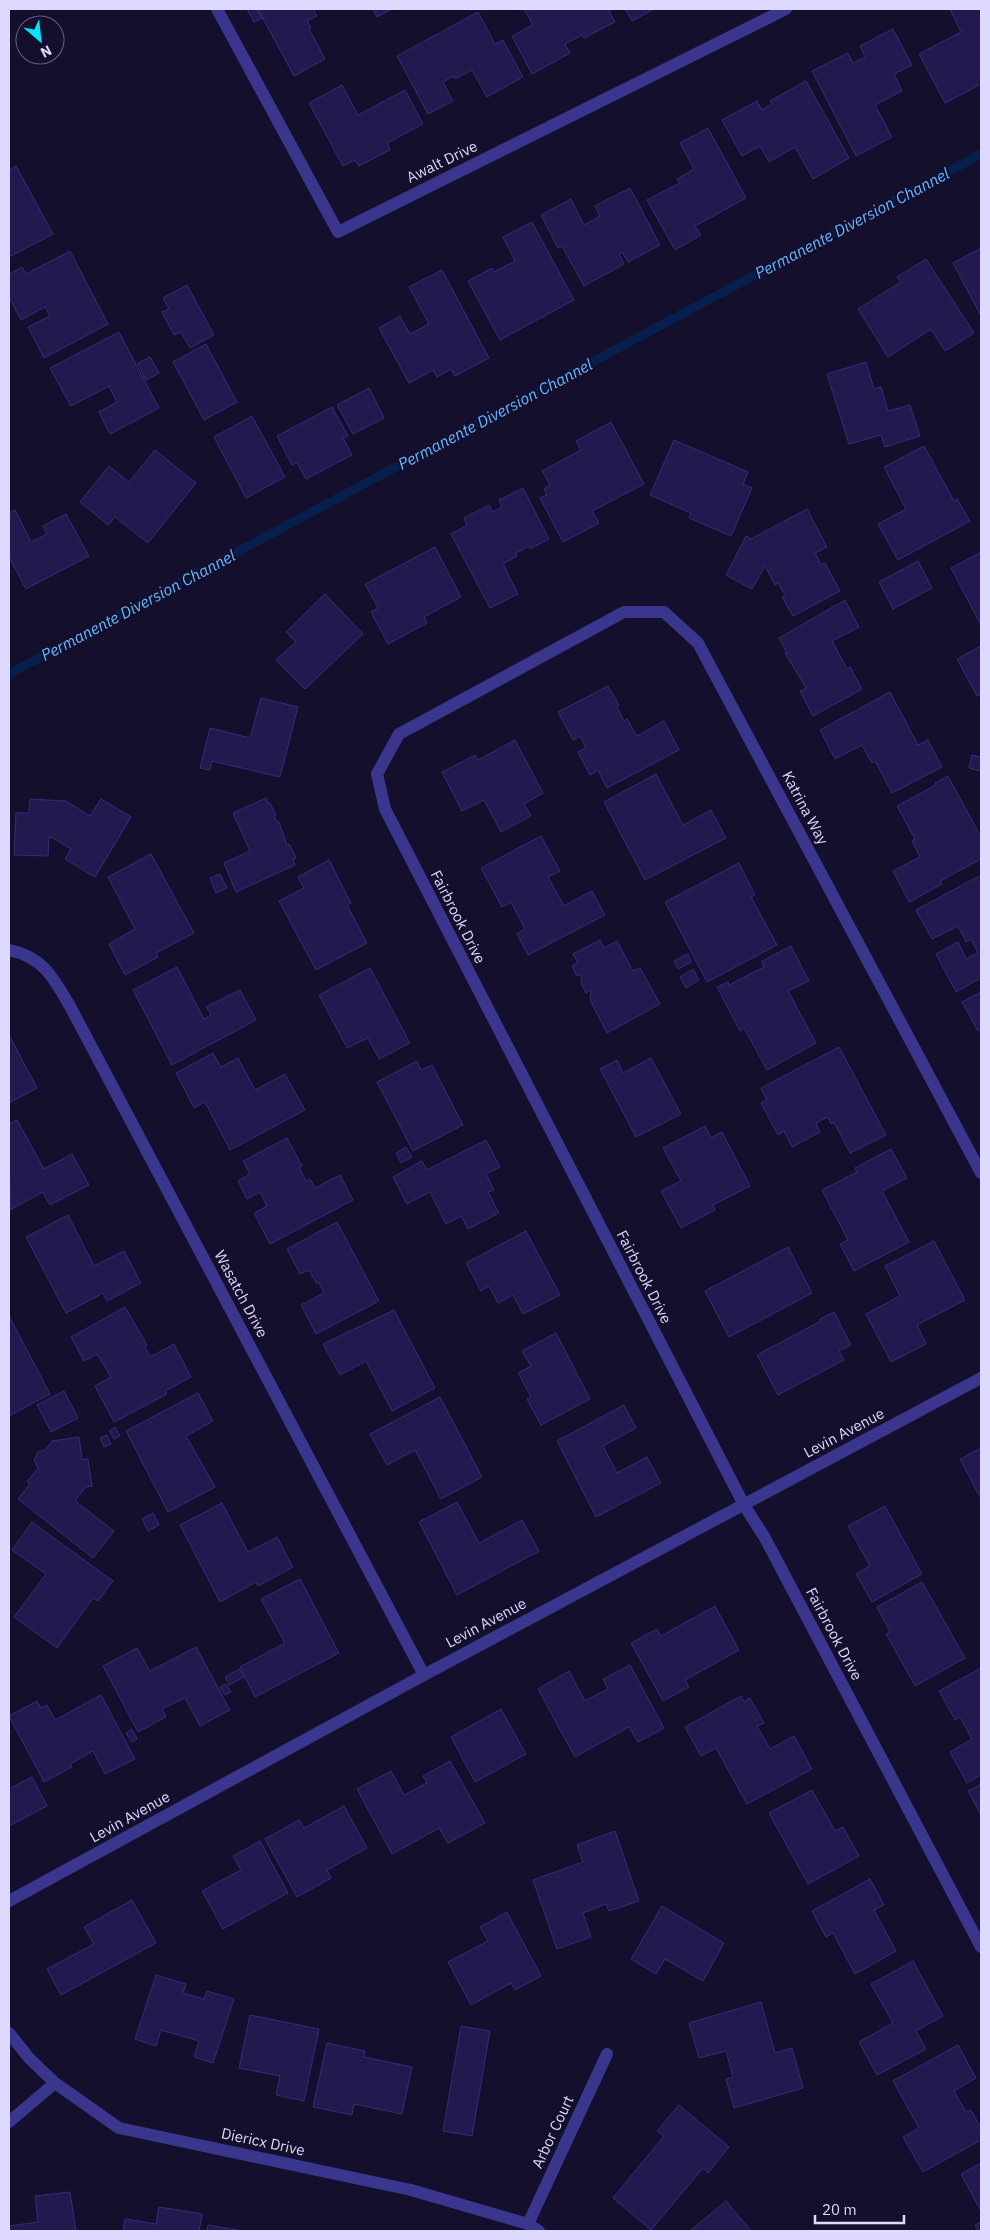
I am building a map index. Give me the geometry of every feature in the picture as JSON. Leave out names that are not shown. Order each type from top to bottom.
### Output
[{"type":"street","name":"Awalt Drive","points":[[218,9],[338,232],[786,9]]},
{"type":"street","name":"Katrina Way","points":[[517,670],[624,612],[664,612],[698,643],[981,1173]]},
{"type":"street","name":"Fairbrook Drive","points":[[517,670],[399,734],[377,774],[385,809],[744,1505],[765,1538],[981,1946]]},
{"type":"street","name":"Wasatch Drive","points":[[9,950],[29,955],[43,965],[54,978],[67,1000],[424,1675]]},
{"type":"street","name":"Levin Avenue","points":[[9,1901],[424,1675],[981,1378]]},
{"type":"street","name":"Diericx Drive","points":[[9,2033],[29,2058],[55,2083],[120,2128],[411,2190],[534,2228]]},
{"type":"street","name":"Arbor Court","points":[[534,2228],[607,2054]]},
{"type":"street","points":[[9,2122],[55,2083]]},
{"type":"building","points":[[247,9],[256,9],[262,18],[254,22]]},
{"type":"building","points":[[258,9],[313,9],[317,16],[307,21],[311,28],[309,29],[325,59],[294,76]]},
{"type":"building","points":[[373,9],[392,9],[377,17]]},
{"type":"building","points":[[524,9],[608,9],[615,22],[584,38],[582,35],[565,44],[570,53],[532,74],[512,36],[533,25]]},
{"type":"building","points":[[625,9],[654,9],[632,21]]},
{"type":"building","points":[[950,9],[981,9],[981,84],[945,103],[919,54],[961,32]]},
{"type":"building","points":[[478,12],[495,44],[503,40],[523,77],[487,97],[472,70],[455,79],[454,76],[443,82],[453,101],[428,114],[397,56]]},
{"type":"building","points":[[893,29],[912,65],[894,74],[902,91],[875,105],[892,137],[856,156],[812,71],[848,53],[853,63],[865,57],[860,46]]},
{"type":"building","points":[[806,81],[849,158],[813,179],[795,147],[769,162],[760,146],[742,156],[722,120],[757,101],[762,110],[772,104],[770,101]]},
{"type":"building","points":[[342,85],[358,115],[405,90],[423,124],[387,143],[390,150],[359,166],[355,160],[343,166],[309,103]]},
{"type":"building","points":[[708,128],[746,198],[695,226],[701,235],[675,250],[647,200],[680,183],[677,179],[694,169],[680,143]]},
{"type":"building","points":[[16,166],[53,234],[9,257],[9,170]]},
{"type":"building","points":[[630,188],[660,245],[628,262],[622,252],[619,254],[624,264],[584,286],[562,246],[558,248],[541,215],[571,199],[584,225],[600,216],[595,206]]},
{"type":"building","points":[[532,222],[574,300],[500,340],[468,281],[492,268],[494,272],[515,261],[503,237]]},
{"type":"building","points":[[981,248],[981,316],[953,263]]},
{"type":"building","points":[[70,251],[108,324],[44,358],[28,327],[50,316],[45,307],[21,320],[9,297],[9,274],[22,267],[26,274]]},
{"type":"building","points":[[926,259],[974,333],[945,351],[931,329],[888,357],[858,309],[901,282],[897,277]]},
{"type":"building","points":[[442,270],[489,358],[455,376],[451,369],[437,377],[433,370],[409,383],[379,328],[400,316],[410,334],[429,324],[409,287]]},
{"type":"building","points":[[187,285],[214,335],[190,348],[181,332],[174,335],[162,312],[169,309],[163,298]]},
{"type":"building","points":[[119,332],[159,408],[110,434],[99,412],[117,402],[109,386],[71,406],[50,368]]},
{"type":"building","points":[[206,344],[237,402],[204,420],[173,362]]},
{"type":"building","points":[[150,357],[159,373],[146,380],[138,363]]},
{"type":"building","points":[[866,362],[874,389],[881,387],[888,411],[910,405],[920,436],[885,447],[881,435],[849,444],[827,374]]},
{"type":"building","points":[[369,388],[384,418],[353,434],[337,405]]},
{"type":"building","points":[[332,407],[348,436],[343,438],[352,455],[306,479],[297,463],[292,465],[277,436]]},
{"type":"building","points":[[252,416],[285,477],[246,498],[214,437]]},
{"type":"building","points":[[611,422],[644,484],[592,511],[599,523],[563,542],[540,498],[547,495],[544,489],[550,485],[542,471],[581,450],[576,441]]},
{"type":"building","points":[[674,440],[748,472],[743,484],[752,488],[731,536],[689,518],[691,513],[650,495]]},
{"type":"building","points":[[924,446],[954,501],[957,499],[970,521],[898,560],[878,524],[906,509],[884,467]]},
{"type":"building","points":[[155,450],[196,483],[148,543],[115,517],[108,525],[80,502],[109,466],[129,482]]},
{"type":"building","points":[[523,488],[549,539],[530,549],[529,546],[516,553],[517,556],[503,564],[518,594],[490,608],[451,534],[467,525],[464,518],[489,505],[493,512],[502,507],[499,500]]},
{"type":"building","points":[[807,509],[827,547],[815,553],[821,565],[825,563],[840,591],[793,616],[782,597],[785,595],[778,583],[775,585],[765,566],[752,589],[726,575],[746,536],[751,539]]},
{"type":"building","points":[[15,510],[31,542],[47,534],[43,526],[66,514],[89,556],[26,589],[9,557],[9,513]]},
{"type":"building","points":[[435,547],[461,597],[424,617],[427,623],[388,644],[371,612],[378,608],[365,584]]},
{"type":"building","points":[[981,552],[981,625],[951,568]]},
{"type":"building","points":[[918,561],[932,588],[893,609],[879,582]]},
{"type":"building","points":[[325,594],[363,634],[305,689],[276,660],[296,642],[286,632]]},
{"type":"building","points":[[845,600],[859,627],[832,641],[847,669],[850,667],[862,689],[813,716],[800,691],[806,688],[785,653],[787,653],[779,638]]},
{"type":"building","points":[[981,646],[981,694],[977,696],[957,659]]},
{"type":"building","points":[[608,686],[619,705],[617,707],[624,721],[627,719],[637,736],[664,721],[679,750],[607,788],[598,770],[590,775],[578,752],[586,748],[580,736],[573,740],[558,712]]},
{"type":"building","points":[[890,692],[918,745],[928,740],[942,767],[892,793],[875,761],[872,763],[862,745],[835,759],[820,730]]},
{"type":"building","points":[[261,698],[298,707],[280,777],[212,761],[210,770],[200,768],[210,728],[250,738]]},
{"type":"building","points":[[515,740],[543,793],[524,804],[531,816],[501,832],[484,800],[462,811],[442,772],[475,755],[478,760]]},
{"type":"building","points":[[972,755],[981,757],[981,771],[969,768]]},
{"type":"building","points":[[656,774],[683,825],[711,810],[726,838],[645,880],[604,802]]},
{"type":"building","points":[[948,776],[981,837],[981,859],[940,881],[942,884],[909,902],[893,871],[920,857],[912,841],[915,839],[897,806],[936,785],[935,783]]},
{"type":"building","points":[[266,798],[276,815],[274,816],[277,822],[279,822],[287,845],[289,844],[296,858],[293,859],[295,865],[236,892],[224,863],[250,851],[233,813]]},
{"type":"building","points":[[30,799],[66,801],[90,816],[101,799],[131,817],[95,877],[65,859],[71,849],[53,838],[49,837],[48,856],[14,855],[16,813],[29,813]]},
{"type":"building","points":[[541,836],[560,871],[548,877],[564,906],[592,891],[605,915],[528,955],[517,934],[525,929],[511,902],[502,907],[481,868]]},
{"type":"building","points":[[151,854],[194,933],[156,953],[158,957],[125,975],[109,944],[135,929],[108,877]]},
{"type":"building","points":[[329,860],[351,903],[347,905],[367,943],[316,970],[279,901],[304,888],[298,877]]},
{"type":"building","points":[[739,863],[755,895],[751,897],[777,945],[707,982],[665,902]]},
{"type":"building","points":[[220,874],[227,888],[216,893],[210,878]]},
{"type":"building","points":[[981,875],[981,978],[956,992],[936,954],[958,942],[966,959],[978,953],[971,939],[966,942],[958,926],[932,939],[916,910]]},
{"type":"building","points":[[600,940],[604,948],[617,941],[633,971],[640,968],[660,1004],[607,1033],[590,1000],[591,990],[586,993],[581,983],[582,974],[577,976],[572,966],[578,963],[573,954]]},
{"type":"building","points":[[791,946],[809,981],[788,991],[816,1043],[767,1070],[744,1028],[740,1031],[717,987],[728,982],[729,985],[764,967],[762,961]]},
{"type":"building","points":[[688,954],[691,962],[678,969],[674,961]]},
{"type":"building","points":[[177,967],[204,1019],[211,1015],[206,1007],[240,990],[256,1020],[172,1065],[133,990]]},
{"type":"building","points":[[370,968],[410,1043],[379,1059],[368,1038],[347,1048],[319,995]]},
{"type":"building","points":[[693,969],[699,980],[686,988],[680,977]]},
{"type":"building","points":[[981,992],[981,1029],[978,1031],[962,1002]]},
{"type":"building","points":[[9,1035],[37,1088],[9,1103]]},
{"type":"building","points":[[839,1047],[886,1135],[850,1153],[834,1122],[831,1124],[828,1117],[816,1123],[820,1132],[792,1147],[784,1131],[778,1135],[761,1103],[767,1100],[761,1088]]},
{"type":"building","points":[[213,1053],[221,1067],[238,1058],[255,1090],[285,1074],[305,1110],[230,1150],[205,1102],[194,1108],[176,1073]]},
{"type":"building","points":[[651,1058],[681,1114],[636,1137],[600,1069],[617,1060],[623,1073]]},
{"type":"building","points":[[417,1061],[421,1070],[432,1065],[463,1125],[413,1151],[377,1082]]},
{"type":"building","points":[[17,1120],[44,1169],[72,1154],[89,1185],[50,1205],[43,1192],[10,1210],[9,1124]]},
{"type":"building","points":[[705,1126],[711,1138],[722,1132],[750,1186],[713,1205],[715,1210],[681,1228],[661,1191],[681,1181],[663,1148]]},
{"type":"building","points":[[287,1138],[302,1166],[299,1167],[306,1181],[310,1179],[315,1188],[340,1175],[353,1200],[270,1244],[254,1213],[267,1206],[260,1192],[247,1199],[238,1181],[250,1174],[243,1161]]},
{"type":"building","points":[[486,1140],[500,1167],[486,1174],[494,1190],[488,1192],[499,1213],[468,1229],[461,1216],[446,1224],[430,1192],[407,1204],[393,1177],[422,1161],[427,1170]]},
{"type":"building","points":[[406,1147],[412,1157],[401,1163],[396,1153]]},
{"type":"building","points":[[891,1149],[907,1178],[882,1191],[909,1242],[854,1271],[840,1244],[848,1240],[822,1190],[857,1172],[855,1168]]},
{"type":"building","points":[[68,1215],[94,1266],[124,1251],[141,1283],[107,1301],[103,1293],[66,1313],[26,1237]]},
{"type":"building","points":[[337,1222],[379,1301],[316,1334],[301,1305],[324,1293],[309,1270],[300,1274],[287,1249]]},
{"type":"building","points":[[526,1231],[560,1295],[523,1314],[513,1295],[498,1303],[489,1286],[481,1291],[466,1263]]},
{"type":"building","points":[[934,1241],[965,1300],[917,1325],[926,1344],[891,1362],[866,1314],[900,1296],[885,1266]]},
{"type":"building","points":[[788,1247],[812,1293],[729,1337],[705,1291]]},
{"type":"building","points":[[125,1307],[147,1345],[145,1346],[150,1357],[174,1344],[191,1377],[165,1391],[167,1394],[114,1422],[95,1386],[111,1377],[97,1354],[84,1361],[71,1337]]},
{"type":"building","points":[[394,1310],[435,1388],[392,1411],[366,1361],[340,1375],[323,1344]]},
{"type":"building","points":[[834,1312],[851,1345],[839,1351],[844,1360],[778,1395],[757,1355],[821,1321],[820,1319]]},
{"type":"building","points":[[9,1316],[50,1394],[9,1416]]},
{"type":"building","points":[[556,1333],[590,1399],[541,1425],[527,1399],[531,1397],[518,1373],[531,1366],[522,1351]]},
{"type":"building","points":[[64,1391],[78,1418],[51,1432],[37,1405]]},
{"type":"building","points":[[198,1393],[213,1421],[186,1436],[215,1487],[168,1512],[126,1431]]},
{"type":"building","points":[[440,1397],[482,1477],[441,1499],[415,1450],[387,1465],[370,1434]]},
{"type":"building","points":[[624,1405],[636,1428],[603,1446],[617,1473],[647,1457],[661,1483],[596,1517],[557,1441]]},
{"type":"building","points":[[115,1427],[120,1436],[114,1439],[109,1431]]},
{"type":"building","points":[[107,1435],[111,1444],[104,1447],[100,1438]]},
{"type":"building","points":[[79,1437],[82,1460],[88,1459],[92,1486],[86,1487],[75,1501],[114,1531],[93,1558],[18,1499],[30,1484],[27,1482],[38,1468],[34,1460],[38,1452],[45,1450],[52,1441]]},
{"type":"building","points":[[981,1448],[981,1496],[980,1497],[960,1459]]},
{"type":"building","points":[[457,1502],[479,1543],[522,1520],[539,1551],[457,1595],[419,1522]]},
{"type":"building","points":[[222,1503],[248,1552],[277,1537],[293,1567],[258,1586],[256,1582],[220,1602],[180,1525]]},
{"type":"building","points":[[885,1506],[922,1574],[872,1602],[856,1574],[870,1566],[848,1526]]},
{"type":"building","points":[[153,1513],[159,1525],[148,1531],[142,1519]]},
{"type":"building","points":[[32,1522],[113,1581],[98,1601],[93,1598],[57,1648],[14,1617],[46,1574],[12,1550]]},
{"type":"building","points":[[300,1579],[339,1653],[255,1697],[240,1667],[285,1643],[261,1599]]},
{"type":"building","points":[[922,1582],[965,1658],[915,1686],[886,1634],[890,1632],[877,1607]]},
{"type":"building","points":[[715,1606],[739,1650],[685,1680],[689,1687],[663,1701],[631,1643],[657,1629],[661,1636]]},
{"type":"building","points":[[196,1647],[230,1710],[200,1726],[185,1698],[162,1709],[166,1717],[138,1732],[103,1666],[137,1648],[150,1671]]},
{"type":"building","points":[[630,1665],[664,1728],[638,1742],[629,1727],[575,1757],[538,1689],[569,1671],[585,1701],[608,1689],[603,1679]]},
{"type":"building","points":[[981,1668],[981,1775],[967,1783],[950,1752],[972,1739],[960,1717],[955,1720],[939,1691]]},
{"type":"building","points":[[239,1669],[244,1677],[229,1685],[225,1677]]},
{"type":"building","points":[[226,1684],[231,1692],[225,1695],[220,1687]]},
{"type":"building","points":[[101,1695],[135,1759],[105,1774],[93,1751],[70,1764],[72,1767],[44,1782],[9,1716],[37,1701],[41,1708],[47,1705],[55,1720]]},
{"type":"building","points":[[741,1696],[744,1702],[750,1698],[764,1723],[757,1726],[770,1749],[794,1736],[812,1769],[747,1804],[716,1748],[701,1756],[685,1727]]},
{"type":"building","points":[[501,1709],[526,1754],[475,1782],[451,1737]]},
{"type":"building","points":[[132,1729],[137,1739],[132,1742],[126,1733]]},
{"type":"building","points":[[450,1761],[485,1823],[448,1843],[439,1828],[392,1854],[357,1789],[391,1771],[404,1795],[427,1783],[423,1776]]},
{"type":"building","points":[[32,1777],[47,1806],[9,1826],[9,1789]]},
{"type":"building","points":[[981,1784],[981,1815],[968,1791]]},
{"type":"building","points":[[812,1790],[835,1831],[843,1827],[859,1856],[808,1884],[769,1813]]},
{"type":"building","points":[[344,1806],[367,1848],[327,1870],[331,1878],[297,1897],[265,1839],[299,1820],[304,1828]]},
{"type":"building","points":[[615,1831],[639,1901],[609,1911],[606,1904],[583,1913],[591,1937],[557,1949],[533,1880],[583,1862],[577,1845]]},
{"type":"building","points":[[260,1841],[288,1893],[223,1929],[202,1891],[241,1870],[233,1856]]},
{"type":"building","points":[[870,1879],[884,1905],[874,1910],[896,1951],[855,1974],[833,1933],[826,1937],[812,1911]]},
{"type":"building","points":[[132,1900],[156,1943],[61,1995],[47,1969],[94,1944],[84,1927]]},
{"type":"building","points":[[662,1906],[724,1943],[703,1981],[665,1959],[656,1974],[631,1959]]},
{"type":"building","points":[[507,1912],[541,1976],[515,1990],[511,1983],[471,2005],[448,1962],[488,1941],[480,1927]]},
{"type":"building","points":[[913,1961],[943,2016],[916,2031],[926,2049],[877,2075],[859,2042],[893,2023],[871,1984]]},
{"type":"building","points":[[156,1975],[186,1984],[183,1993],[204,1999],[207,1991],[234,1999],[213,2063],[194,2057],[199,2041],[161,2030],[156,2046],[135,2039]]},
{"type":"building","points":[[761,2002],[775,2053],[792,2048],[803,2088],[734,2108],[726,2079],[733,2077],[726,2051],[699,2058],[689,2023]]},
{"type":"building","points":[[250,2015],[319,2029],[304,2101],[276,2095],[280,2076],[239,2068]]},
{"type":"building","points":[[461,2026],[490,2031],[472,2136],[443,2131]]},
{"type":"building","points":[[327,2043],[365,2051],[364,2057],[412,2067],[402,2114],[354,2104],[352,2115],[313,2107]]},
{"type":"building","points":[[958,2045],[976,2078],[954,2091],[966,2112],[971,2110],[981,2128],[981,2140],[923,2172],[903,2137],[919,2128],[893,2081]]},
{"type":"building","points":[[679,2105],[729,2147],[708,2173],[703,2168],[651,2230],[613,2198],[664,2136],[657,2131]]},
{"type":"building","points":[[981,2163],[981,2211],[961,2174]]},
{"type":"building","points":[[70,2192],[76,2231],[9,2231],[9,2226],[38,2222],[35,2196]]},
{"type":"building","points":[[726,2201],[751,2231],[690,2231]]},
{"type":"building","points":[[159,2207],[202,2214],[199,2231],[123,2231],[125,2219],[156,2224]]},
{"type":"building","points":[[981,2222],[981,2231],[978,2231],[975,2225]]},
{"type":"building","points":[[208,2225],[243,2231],[207,2231]]},
{"type":"waterway","name":"Permanente Diversion Channel","points":[[9,674],[981,154]]}]
